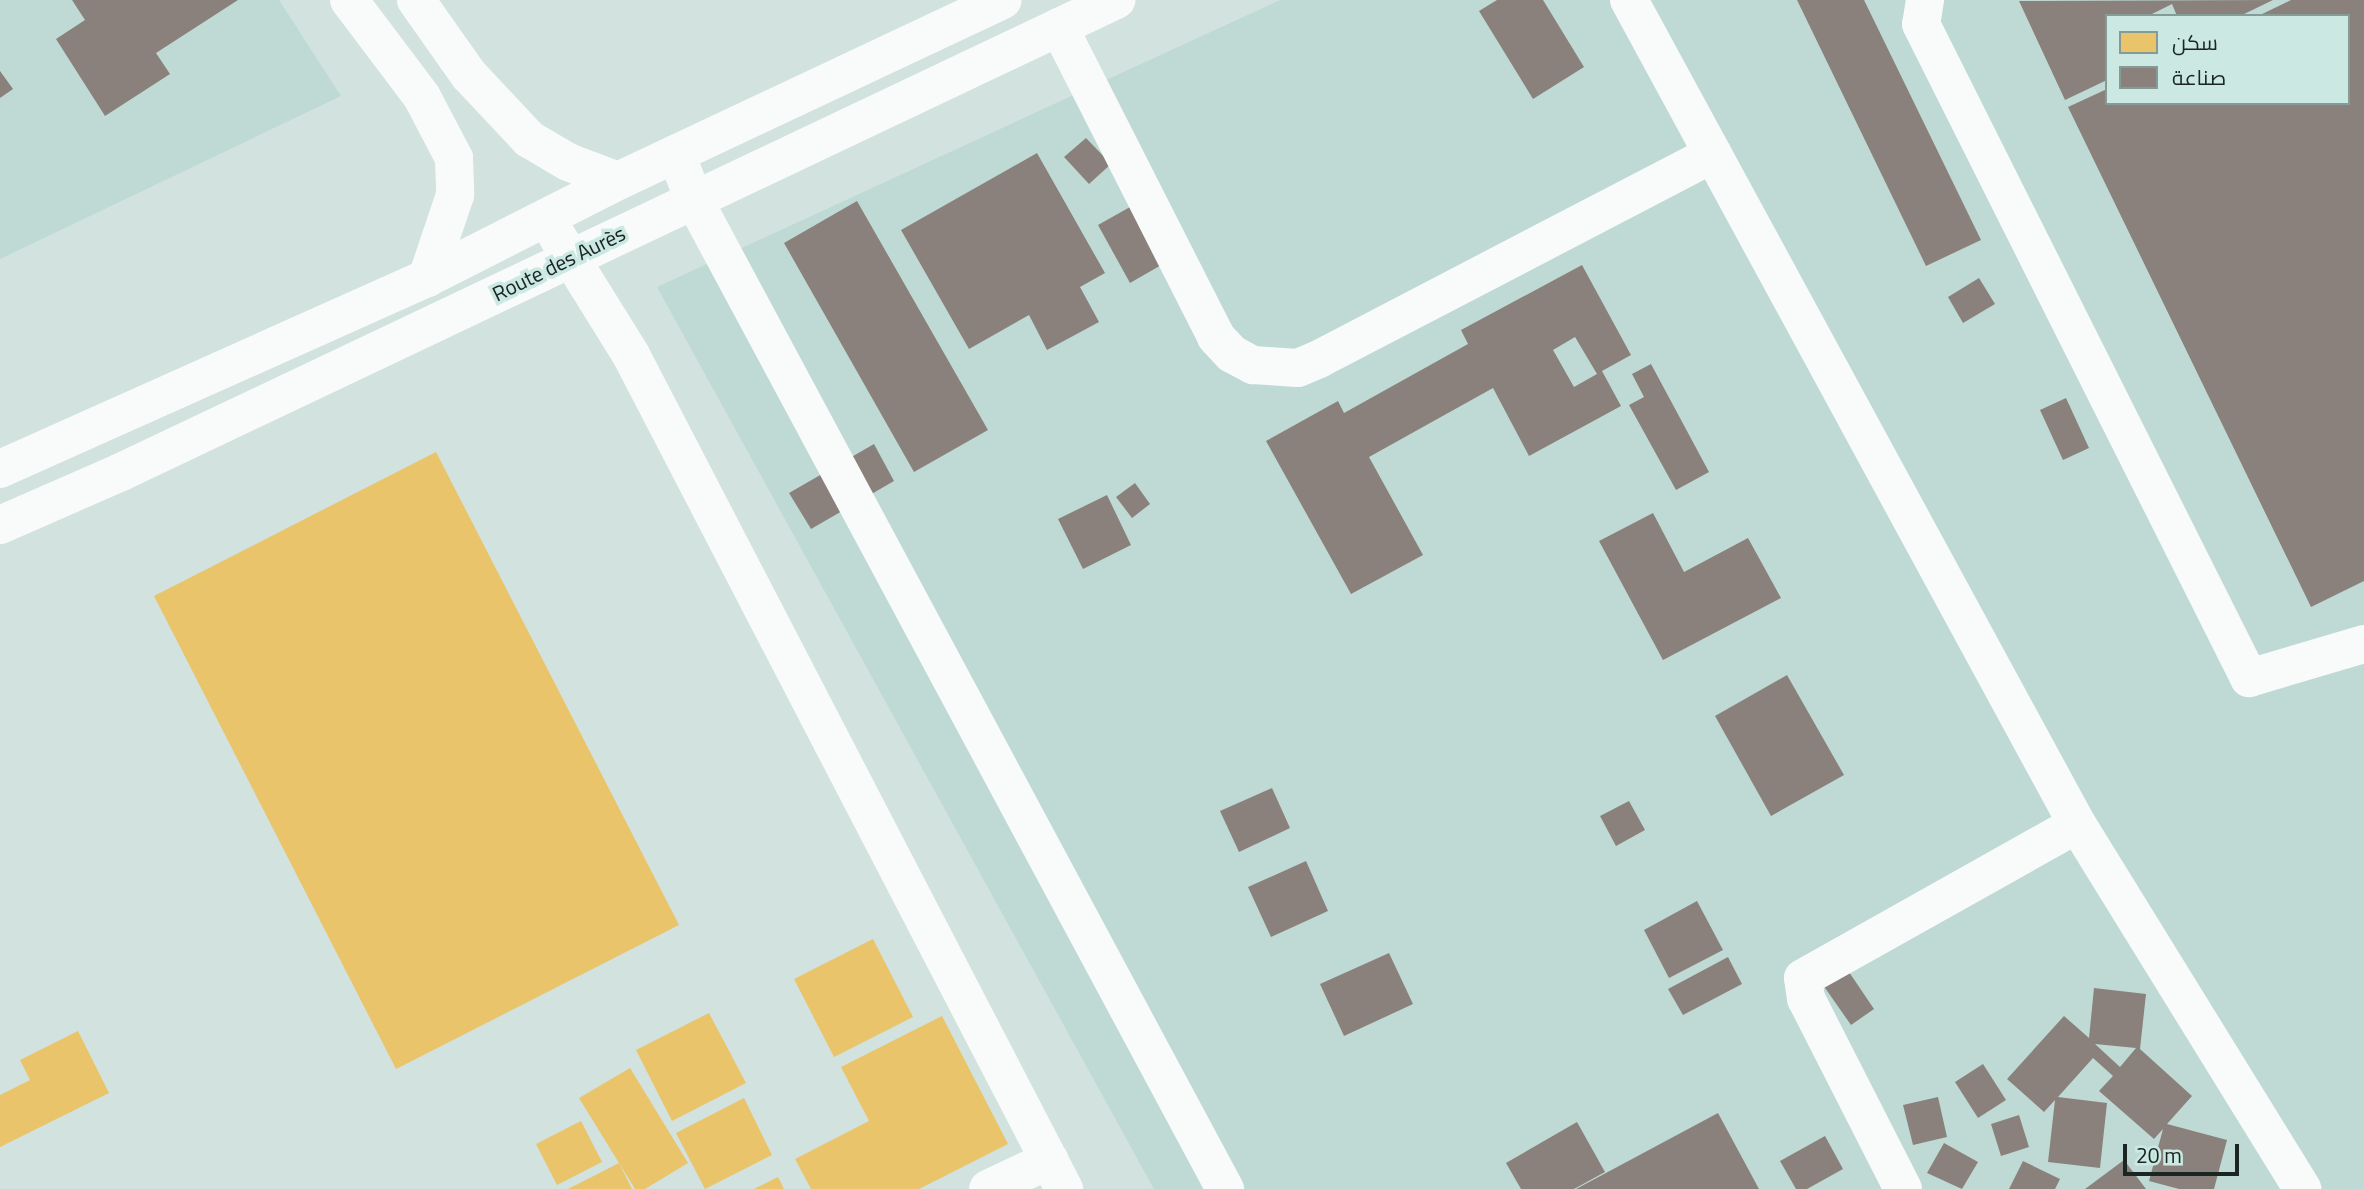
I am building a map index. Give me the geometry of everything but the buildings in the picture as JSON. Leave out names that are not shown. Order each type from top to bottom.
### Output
[{"type":"street","points":[[349,0],[422,97],[448,142],[457,175],[427,278]]},
{"type":"street","points":[[416,0],[468,75],[514,125],[546,151],[618,181]]},
{"type":"street","points":[[0,469],[427,278],[618,181],[1003,0]]},
{"type":"street","name":"Route des Aurès","points":[[0,526],[1116,0]]},
{"type":"street","points":[[1629,0],[2077,824],[2302,1189]]},
{"type":"street","points":[[1925,0],[1921,24],[2249,678],[2364,644]]},
{"type":"street","points":[[1059,27],[1216,337],[1232,354],[1253,365],[1275,370],[1298,368],[1319,359],[1713,154]]},
{"type":"street","points":[[422,97],[468,75]]},
{"type":"street","points":[[676,154],[694,200],[1225,1189]]},
{"type":"street","points":[[546,218],[631,355],[1056,1174],[988,1189]]},
{"type":"street","points":[[1903,1189],[1806,999],[1803,978],[2077,824]]},
{"type":"shaded area","points":[[0,0],[279,0],[341,96],[0,259]]},
{"type":"shaded area","points":[[1280,0],[2364,0],[2364,1189],[1154,1189],[657,287]]}]
